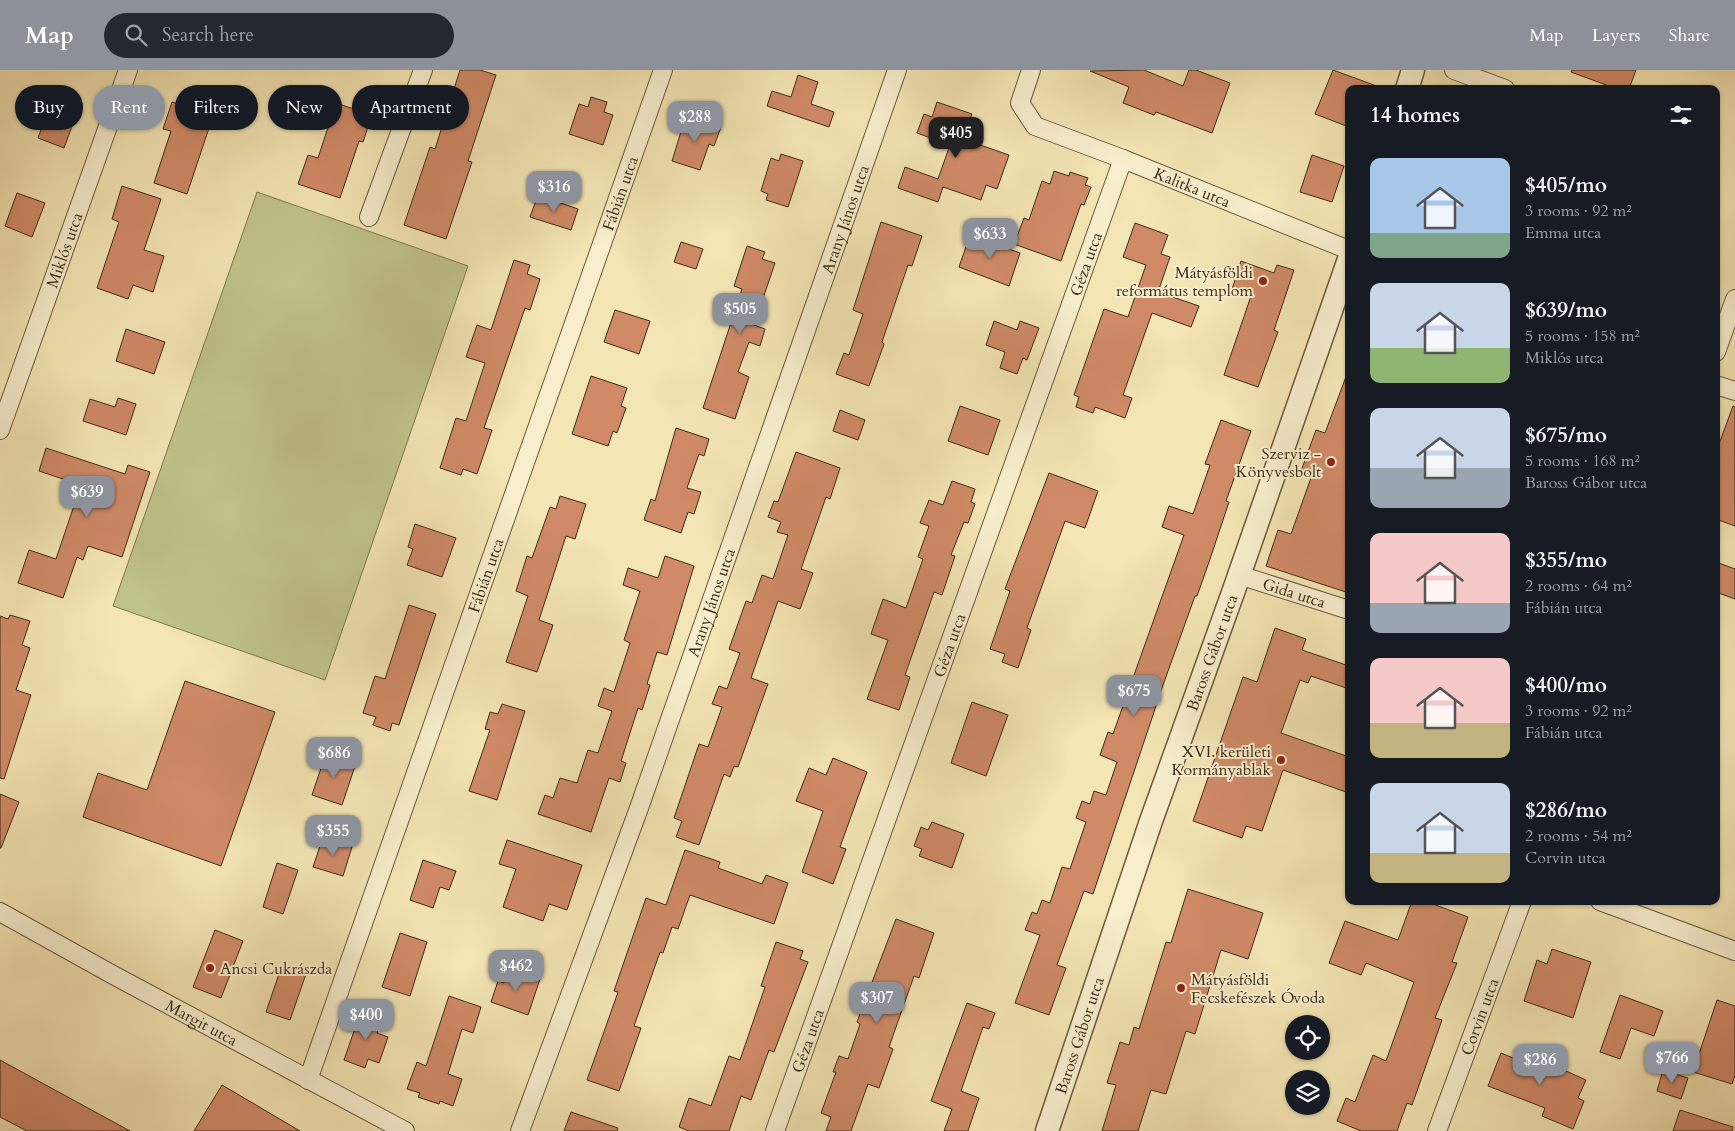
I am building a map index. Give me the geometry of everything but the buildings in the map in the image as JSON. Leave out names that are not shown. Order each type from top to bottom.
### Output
[{"type":"street","name":"Miklós utca","points":[[0,430],[128,70]]},
{"type":"street","points":[[369,217],[423,70]]},
{"type":"street","name":"Fábián utca","points":[[308,1080],[663,70]]},
{"type":"street","name":"Arany János utca","points":[[520,1131],[639,808],[897,70]]},
{"type":"street","name":"Kalitka utca","points":[[1030,70],[1020,103],[1035,126],[1123,159],[1345,248]]},
{"type":"street","points":[[1408,85],[1414,70]]},
{"type":"street","points":[[1454,70],[1493,85]]},
{"type":"street","name":"Géza utca","points":[[775,1131],[1123,159]]},
{"type":"street","name":"Baross Gábor utca","points":[[1047,1131],[1150,821],[1239,575],[1345,270]]},
{"type":"street","points":[[1720,341],[1735,299]]},
{"type":"street","points":[[1720,385],[1735,391]]},
{"type":"street","name":"Gida utca","points":[[1239,575],[1345,609]]},
{"type":"street","name":"Corvin utca","points":[[1437,1131],[1521,905]]},
{"type":"street","points":[[1611,905],[1735,951]]},
{"type":"street","name":"Margit utca","points":[[0,912],[405,1131]]},
{"type":"green space","points":[[257,192],[468,266],[325,680],[113,606]]},
{"type":"place","name":"Mátyásföldi református templom","points":[[1263,281]]},
{"type":"place","name":"Szerviz - Könyvesbolt","points":[[1331,462]]},
{"type":"place","name":"XVI. kerületi Kormányablak","points":[[1281,760]]},
{"type":"place","name":"Ancsi Cukrászda","points":[[210,968]]},
{"type":"place","name":"Mátyásföldi Fecskefészek Óvoda","points":[[1181,988]]}]
